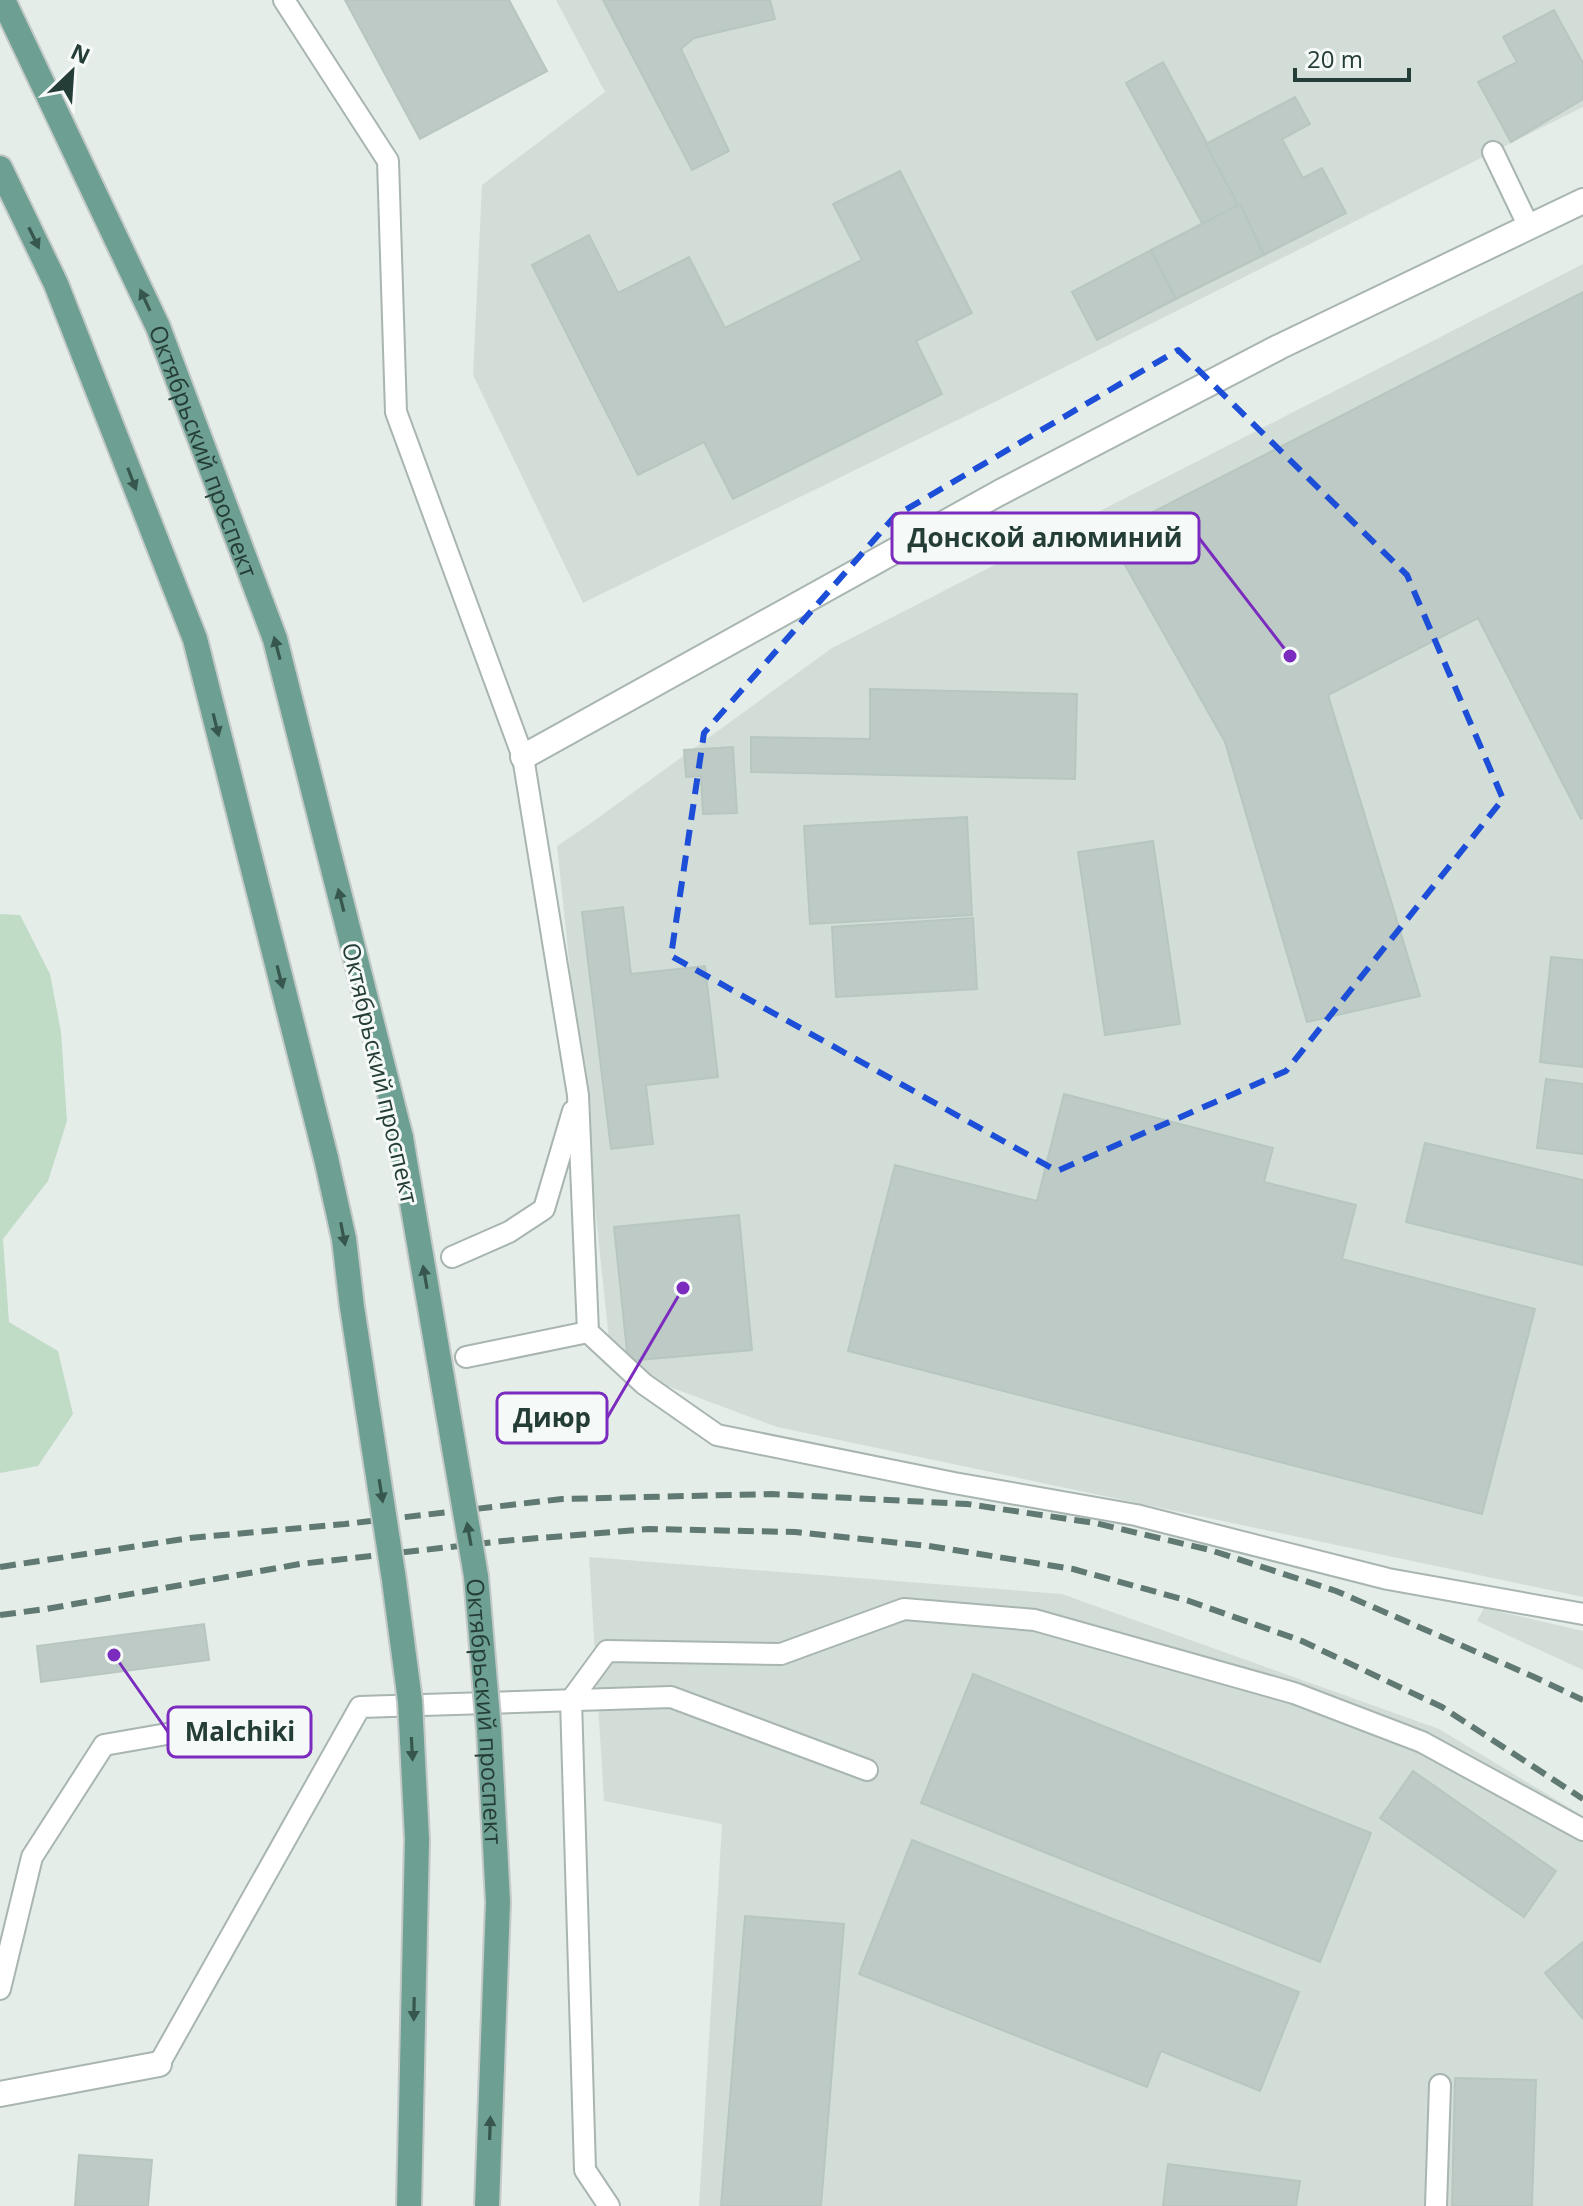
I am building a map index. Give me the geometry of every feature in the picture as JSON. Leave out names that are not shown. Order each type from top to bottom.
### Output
[{"type":"main road","name":"Октябрьский проспект","points":[[3,0],[158,327],[275,639],[401,1138],[476,1576],[489,1730],[498,1902],[487,2206]]},
{"type":"main road","points":[[0,168],[56,284],[195,639],[344,1239],[410,1701],[417,1839],[409,2206]]},
{"type":"street","points":[[523,757],[999,493],[1279,347],[1583,201]]},
{"type":"street","points":[[0,2094],[159,2064]]},
{"type":"lane","points":[[284,0],[388,161],[396,412],[523,757],[578,1095],[588,1332],[644,1384],[717,1435],[954,1483],[1136,1515],[1388,1579],[1583,1614]]},
{"type":"lane","points":[[1493,152],[1529,227]]},
{"type":"lane","points":[[452,1257],[509,1232],[544,1209],[578,1095]]},
{"type":"lane","points":[[466,1357],[588,1332]]},
{"type":"lane","points":[[609,2206],[585,2170],[571,1700],[607,1651],[781,1654],[904,1609],[1035,1620],[1294,1693],[1422,1742],[1583,1830]]},
{"type":"lane","points":[[159,2064],[360,1707],[671,1697],[867,1770]]},
{"type":"lane","points":[[0,1989],[32,1857],[104,1745],[201,1728]]},
{"type":"lane","points":[[1436,2206],[1440,2085]]},
{"type":"highlighted area","points":[[1178,350],[1407,575],[1503,799],[1286,1071],[1057,1171],[671,956],[704,733],[895,516]]},
{"type":"shaded area","points":[[556,0],[1583,0],[1583,107],[1019,390],[583,603],[473,375],[482,185],[605,92]]},
{"type":"shaded area","points":[[1583,264],[1583,1597],[777,1427],[638,1375],[609,1340],[557,846],[832,648]]},
{"type":"shaded area","points":[[589,1557],[1062,1594],[1439,1729],[1583,1816],[1583,2206],[699,2206],[722,1824],[604,1801]]},
{"type":"shaded area","points":[[1484,1608],[1583,1631],[1583,1670],[1477,1621]]},
{"type":"green space","points":[[0,914],[20,915],[50,974],[61,1032],[67,1121],[48,1181],[3,1239],[9,1322],[58,1351],[73,1414],[38,1466],[0,1473]]},
{"type":"building","points":[[345,0],[509,0],[547,71],[420,139]]},
{"type":"building","points":[[603,0],[770,0],[775,19],[694,38],[681,49],[729,151],[692,170]]},
{"type":"building","points":[[1554,10],[1583,63],[1583,99],[1511,142],[1478,82],[1517,62],[1503,37]]},
{"type":"building","points":[[1163,62],[1240,204],[1203,225],[1126,83]]},
{"type":"building","points":[[1295,97],[1310,124],[1282,139],[1303,178],[1322,168],[1346,213],[1264,255],[1206,144]]},
{"type":"building","points":[[900,171],[972,313],[916,341],[942,394],[733,499],[704,442],[638,475],[532,265],[589,235],[618,293],[689,257],[725,328],[862,260],[833,204]]},
{"type":"building","points":[[1240,204],[1264,255],[1176,299],[1151,250]]},
{"type":"building","points":[[1151,250],[1176,299],[1097,340],[1072,292]]},
{"type":"building","points":[[1583,292],[1583,818],[1478,618],[1328,695],[1420,996],[1307,1022],[1225,742],[1108,535]]},
{"type":"building","points":[[870,689],[1077,694],[1075,779],[751,772],[751,737],[870,739]]},
{"type":"building","points":[[733,747],[737,813],[703,814],[701,776],[686,777],[684,750]]},
{"type":"building","points":[[967,817],[972,915],[810,924],[804,826]]},
{"type":"building","points":[[1153,841],[1180,1024],[1105,1035],[1078,852]]},
{"type":"building","points":[[623,907],[631,974],[705,966],[718,1077],[646,1085],[653,1144],[611,1149],[582,912]]},
{"type":"building","points":[[973,918],[977,989],[836,997],[832,927]]},
{"type":"building","points":[[1551,957],[1583,960],[1583,1067],[1540,1062]]},
{"type":"building","points":[[1546,1079],[1583,1084],[1583,1154],[1537,1148]]},
{"type":"building","points":[[1064,1094],[1273,1148],[1264,1182],[1356,1205],[1342,1259],[1535,1309],[1482,1514],[848,1351],[895,1165],[1037,1201]]},
{"type":"building","points":[[1425,1143],[1583,1180],[1583,1265],[1406,1222]]},
{"type":"building","points":[[739,1215],[752,1350],[628,1361],[614,1227]]},
{"type":"building","points":[[204,1624],[209,1660],[41,1682],[37,1646]]},
{"type":"building","points":[[973,1674],[1371,1833],[1320,1962],[921,1803]]},
{"type":"building","points":[[1413,1771],[1556,1871],[1524,1917],[1380,1818]]},
{"type":"building","points":[[912,1840],[1299,1992],[1260,2091],[1161,2051],[1147,2087],[859,1974]]},
{"type":"building","points":[[745,1916],[844,1924],[821,2206],[721,2206]]},
{"type":"building","points":[[1583,1942],[1583,2019],[1545,1973]]},
{"type":"building","points":[[1455,2078],[1536,2080],[1532,2206],[1452,2206]]},
{"type":"building","points":[[79,2155],[152,2160],[148,2206],[75,2206]]},
{"type":"building","points":[[1168,2164],[1300,2181],[1296,2206],[1163,2206]]},
{"type":"railway","points":[[0,1567],[190,1538],[562,1499],[772,1494],[967,1504],[1095,1523],[1210,1550],[1336,1591],[1583,1700]]},
{"type":"railway","points":[[0,1615],[300,1564],[503,1541],[649,1529],[795,1532],[929,1546],[1073,1569],[1189,1601],[1302,1641],[1442,1707],[1583,1799]]},
{"type":"place","name":"Донской алюминий","points":[[1290,656]]},
{"type":"place","name":"Диюр","points":[[683,1288]]},
{"type":"place","name":"Malchiki","points":[[114,1655]]}]
